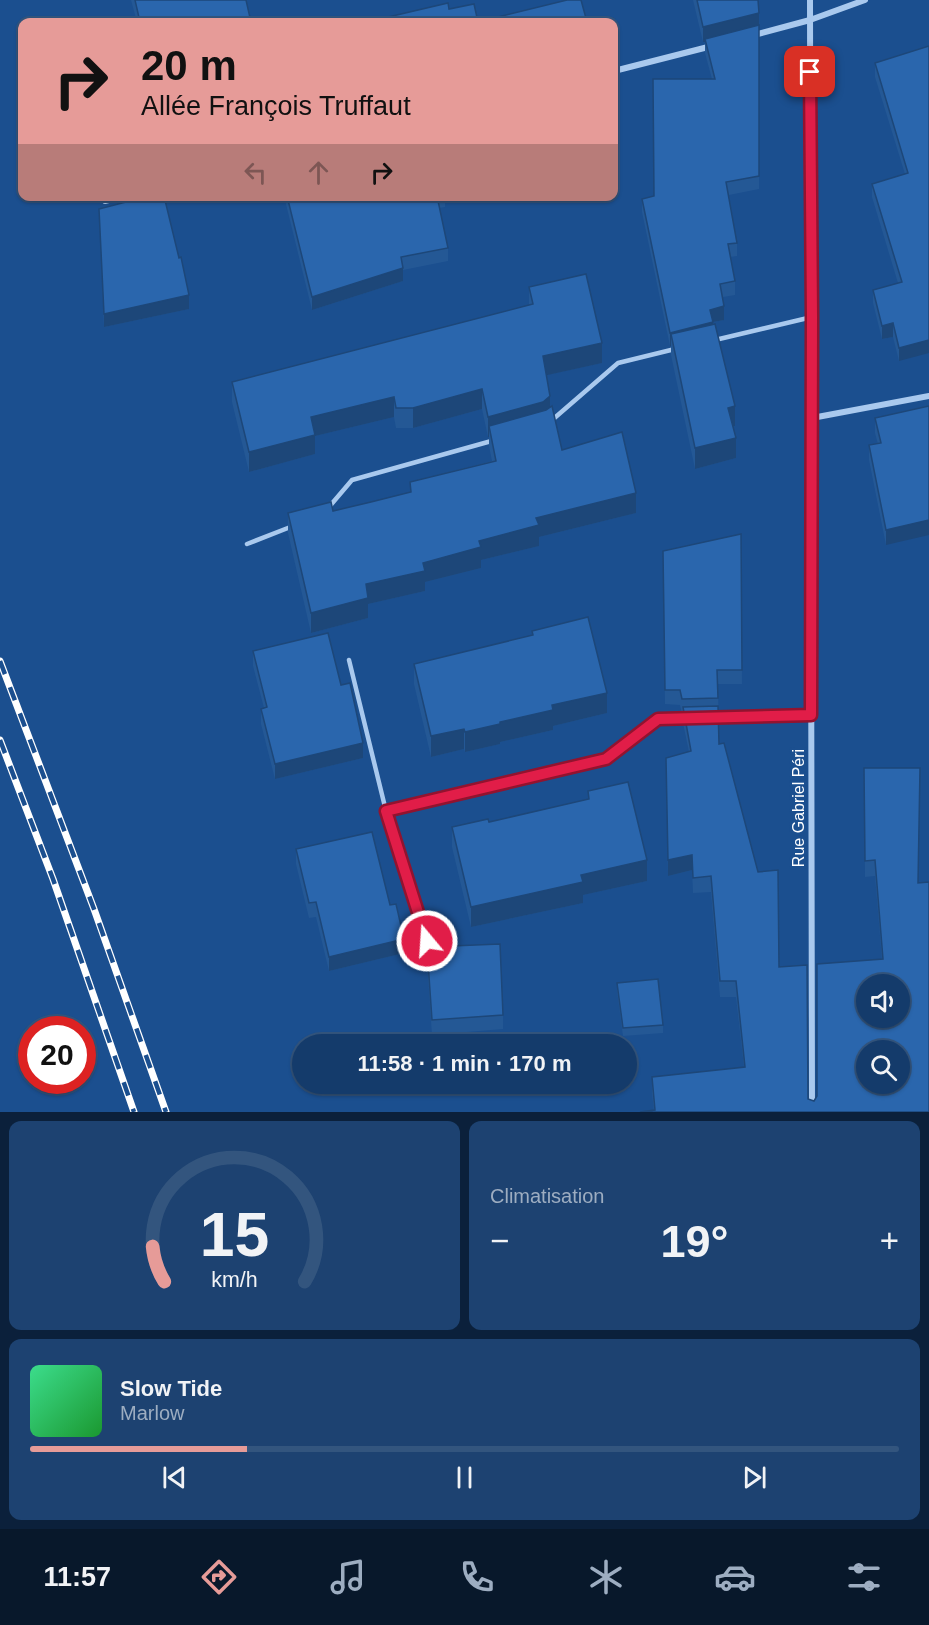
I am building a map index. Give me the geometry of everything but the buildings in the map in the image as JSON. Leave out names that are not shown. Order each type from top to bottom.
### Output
[{"type":"street","name":"Rue Gabriel Péri","points":[[810,0],[812,1112]]},
{"type":"street","points":[[752,35],[810,20],[865,0]]},
{"type":"street","points":[[618,70],[717,44]]},
{"type":"street","points":[[812,418],[929,396]]},
{"type":"lane","points":[[709,341],[812,317]]},
{"type":"lane","points":[[545,426],[618,363],[687,346]]},
{"type":"lane","points":[[321,515],[352,480],[500,439]]},
{"type":"lane","points":[[248,544],[300,523]]},
{"type":"lane","points":[[349,660],[386,811],[427,941]]},
{"type":"lane","points":[[705,718],[811,715]]},
{"type":"lane","points":[[386,811],[606,759],[658,719],[694,718]]},
{"type":"railway","points":[[0,661],[94,909],[166,1112]]},
{"type":"railway","points":[[0,740],[53,879],[134,1112]]},
{"type":"route","points":[[427,941],[386,811],[606,759],[658,719],[811,715],[810,72]]}]
